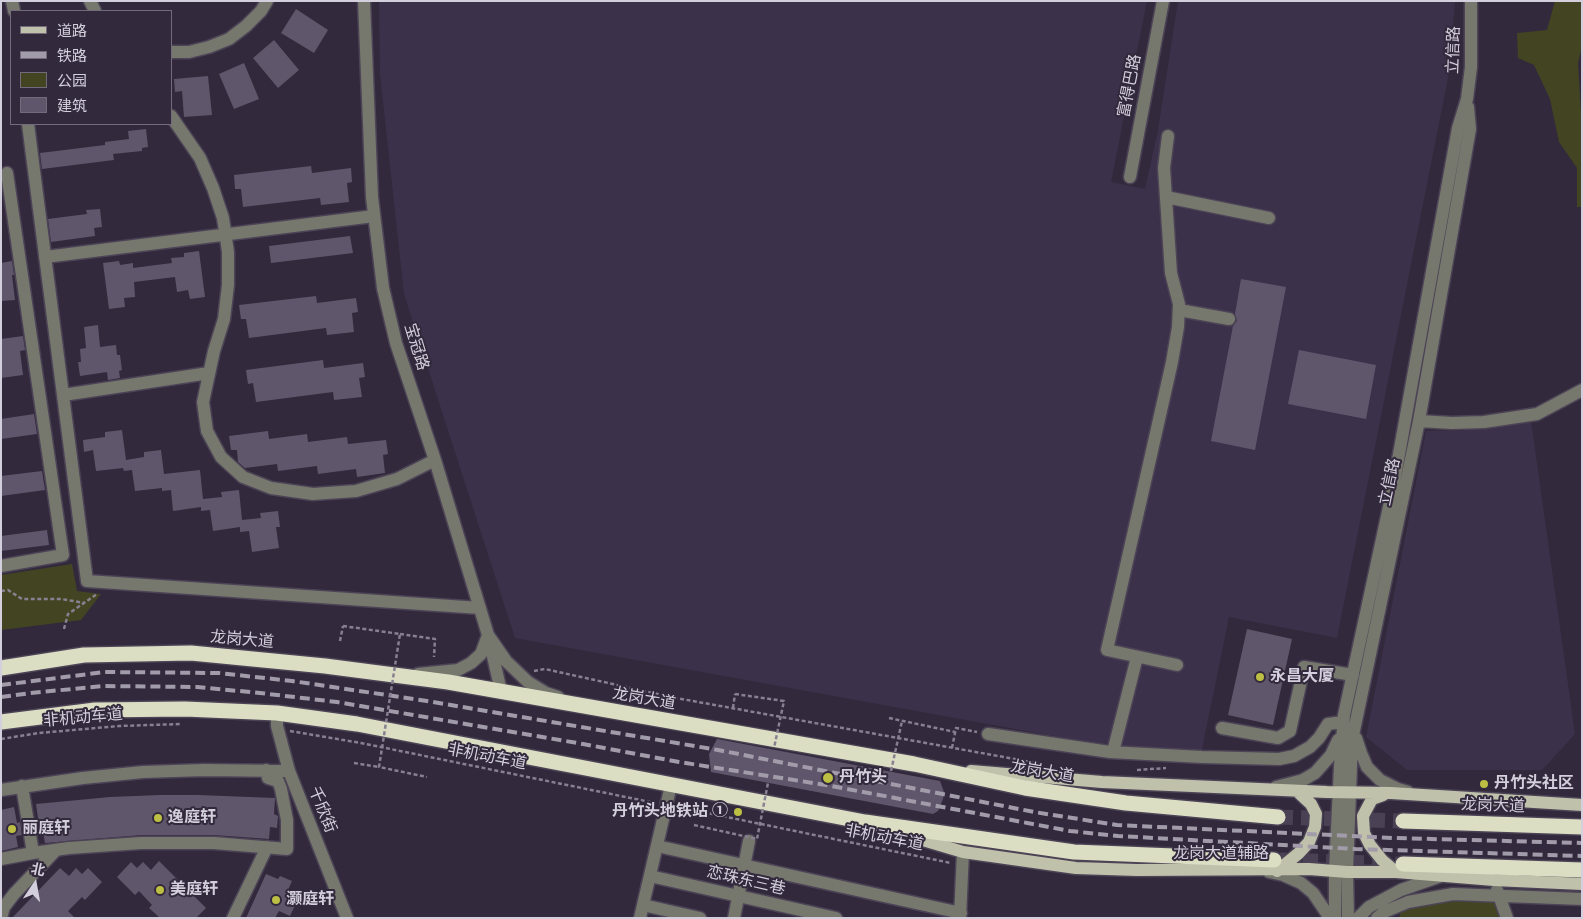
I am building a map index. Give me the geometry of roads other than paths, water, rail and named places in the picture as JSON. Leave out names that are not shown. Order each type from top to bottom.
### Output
[{"type":"highway","name":"龙岗大道","points":[[1,668],[84,655],[192,653],[324,666],[399,675],[501,691],[914,764],[1025,788],[1099,799],[1278,817]]},
{"type":"highway","points":[[1,722],[94,710],[185,709],[277,713],[357,724],[865,822],[1074,852],[1272,867]]},
{"type":"highway","name":"龙岗大道","points":[[1403,820],[1582,827]]},
{"type":"highway","points":[[1400,868],[1582,870]]},
{"type":"main road","points":[[914,764],[1102,782],[1345,793],[1391,793],[1582,805]]},
{"type":"main road","points":[[1272,867],[1299,853],[1309,842],[1315,827],[1316,814],[1311,804],[1297,791]]},
{"type":"main road","points":[[1391,793],[1372,798],[1363,816],[1364,833],[1370,845],[1382,860],[1400,868]]},
{"type":"main road","name":"龙岗大道辅路","points":[[865,822],[963,852],[1076,868],[1137,870],[1272,867],[1341,871],[1400,868],[1441,876],[1582,884]]},
{"type":"street","points":[[172,52],[189,52],[210,47],[229,38],[246,26],[261,11],[267,1]]},
{"type":"street","name":"宝冠路","points":[[364,1],[372,197],[382,288],[396,343],[435,460],[488,635],[501,691]]},
{"type":"street","name":"富得巴路","points":[[1130,177],[1163,1]]},
{"type":"street","name":"立信路","points":[[1341,871],[1347,727],[1353,675],[1398,495],[1419,421],[1446,232],[1458,128],[1467,99],[1471,67],[1471,1]]},
{"type":"street","points":[[172,117],[200,158],[213,188],[223,218],[228,252],[228,285],[224,319],[203,402],[207,431],[221,457],[243,477],[271,488],[313,494],[356,491],[397,479],[435,460]]},
{"type":"street","points":[[28,125],[87,581],[480,608]]},
{"type":"street","points":[[1168,136],[1164,168],[1171,272],[1179,304],[1178,327],[1172,362],[1107,650],[1177,665]]},
{"type":"street","points":[[1,566],[63,555],[7,173]]},
{"type":"street","points":[[1166,197],[1269,218]]},
{"type":"street","points":[[45,257],[374,216]]},
{"type":"street","name":"立信路","points":[[1347,727],[1398,495],[1446,232]]},
{"type":"street","points":[[1179,310],[1229,320]]},
{"type":"street","points":[[63,395],[209,373]]},
{"type":"street","points":[[1419,421],[1484,422],[1537,414],[1582,390]]},
{"type":"street","points":[[399,675],[458,670],[471,663],[480,654],[488,635]]},
{"type":"street","points":[[488,635],[506,660],[528,682],[546,693],[592,707]]},
{"type":"street","points":[[1113,752],[1137,656]]},
{"type":"street","points":[[1222,728],[1278,738],[1290,731],[1304,667],[1353,675]]},
{"type":"street","name":"千欣街","points":[[277,713],[278,729],[289,771],[347,918]]},
{"type":"street","points":[[988,734],[1113,752],[1279,759],[1294,756],[1310,747],[1319,738],[1328,724],[1347,727]]},
{"type":"street","points":[[1262,789],[1287,786],[1304,780],[1315,772],[1331,755],[1347,727]]},
{"type":"street","points":[[1347,727],[1368,767],[1380,780],[1398,789],[1420,795]]},
{"type":"street","points":[[1,790],[83,778],[143,772],[204,770],[289,771]]},
{"type":"street","points":[[1,859],[105,844],[150,842],[214,843],[287,849],[287,820],[281,788],[278,780],[268,778],[266,770]]},
{"type":"street","points":[[671,785],[642,911],[700,918]]},
{"type":"street","points":[[22,786],[34,853]]},
{"type":"street","points":[[734,918],[749,841]]},
{"type":"street","points":[[657,846],[745,865],[941,913],[960,915],[963,852]]},
{"type":"street","points":[[233,918],[267,847]]},
{"type":"street","points":[[1,918],[4,908],[14,894],[56,850]]},
{"type":"street","points":[[1272,867],[1301,883],[1313,893],[1330,918]]},
{"type":"street","points":[[1335,918],[1341,871]]},
{"type":"street","points":[[1341,871],[1348,918]]},
{"type":"street","name":"恋珠东三巷","points":[[650,876],[836,918]]},
{"type":"street","points":[[1358,918],[1369,907],[1401,890],[1441,876]]},
{"type":"street","points":[[1494,880],[1507,918]]},
{"type":"street","points":[[1377,918],[1384,912],[1408,902],[1453,894],[1582,899]]},
{"type":"tunnel","points":[[1278,817],[1403,821]]},
{"type":"tunnel","points":[[1280,860],[1397,864]]},
{"type":"railway","points":[[1,685],[105,672],[219,673],[292,681],[427,701],[718,750],[1034,812],[1117,825],[1394,838],[1582,843]]},
{"type":"railway","points":[[1,697],[103,686],[197,687],[260,693],[337,702],[679,762],[826,785],[1070,831],[1118,836],[1355,849],[1582,856]]},
{"type":"place","name":"永昌大厦","points":[[1260,677]]},
{"type":"place","name":"丹竹头","points":[[828,778]]},
{"type":"place","name":"丹竹头社区","points":[[1484,784]]},
{"type":"place","name":"丹竹头地铁站 ①","points":[[738,812]]},
{"type":"place","name":"逸庭轩","points":[[158,818]]},
{"type":"place","name":"丽庭轩","points":[[12,829]]},
{"type":"place","name":"美庭轩","points":[[160,890]]},
{"type":"place","name":"灏庭轩","points":[[276,900]]}]
